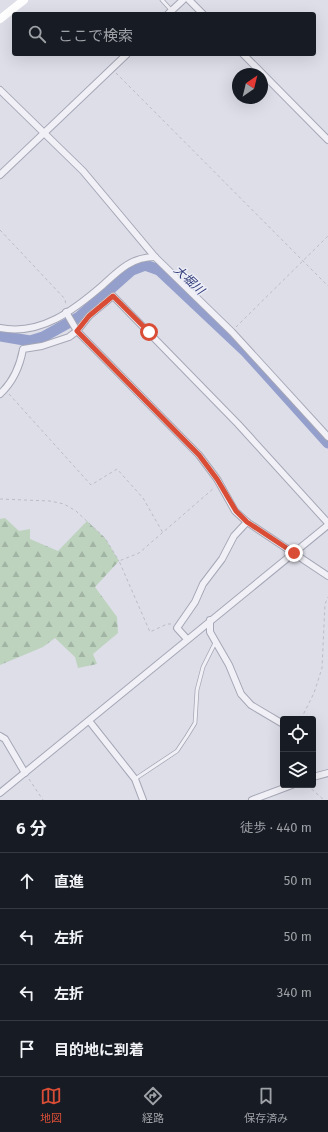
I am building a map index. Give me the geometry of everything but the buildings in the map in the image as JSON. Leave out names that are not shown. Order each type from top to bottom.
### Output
[{"type":"main road","points":[[0,20],[24,0]]},
{"type":"street","points":[[170,12],[183,0]]},
{"type":"street","points":[[189,0],[200,12]]},
{"type":"street","points":[[0,175],[125,56]]},
{"type":"street","points":[[244,56],[328,140]]},
{"type":"street","points":[[0,90],[83,171],[155,258],[232,332],[328,437]]},
{"type":"street","points":[[0,328],[19,330],[46,325],[67,313],[89,297],[126,264],[144,257],[155,258]]},
{"type":"street","points":[[0,793],[90,722],[187,639],[328,524],[238,424],[113,296],[89,316],[69,337],[55,342],[23,349],[21,362],[14,377],[2,392]]},
{"type":"street","points":[[67,313],[77,330],[132,385],[142,399],[176,430],[199,455],[236,511],[247,522],[328,576]]},
{"type":"street","points":[[187,639],[177,628],[196,602],[203,584],[222,559],[234,536],[247,522]]},
{"type":"street","points":[[210,620],[210,632],[215,643],[230,665],[241,694],[251,705],[280,722]]},
{"type":"street","points":[[90,722],[135,778],[143,800]]},
{"type":"street","points":[[0,736],[4,739],[25,773]]},
{"type":"street","points":[[316,775],[328,773]]},
{"type":"street","points":[[252,800],[284,788]]},
{"type":"lane","points":[[162,0],[170,12]]},
{"type":"lane","points":[[135,778],[177,752],[187,736],[194,724],[197,690],[203,667],[215,643]]},
{"type":"path","points":[[112,69],[328,286]]},
{"type":"path","points":[[0,230],[65,299],[67,313]]},
{"type":"path","points":[[232,332],[328,236]]},
{"type":"path","points":[[2,392],[91,485],[117,469],[143,498],[163,533]]},
{"type":"path","points":[[119,562],[139,554],[219,484]]},
{"type":"path","points":[[0,500],[50,501],[64,504],[76,511],[105,538],[119,562],[150,632],[167,624],[177,628]]},
{"type":"path","points":[[302,716],[314,693],[322,668],[325,604],[328,597]]},
{"type":"path","points":[[25,773],[43,800]]},
{"type":"path","points":[[310,788],[324,800]]},
{"type":"green space","points":[[5,518],[19,531],[30,529],[30,539],[58,551],[87,521],[105,538],[119,561],[95,587],[117,617],[118,633],[93,654],[97,664],[78,668],[75,657],[55,638],[43,647],[0,665],[0,519]]},
{"type":"waterway","name":"大堀川","points":[[0,336],[30,341],[43,337],[79,317],[132,270],[145,265],[159,270],[246,352],[328,443]]},
{"type":"route","points":[[149,332],[113,296],[89,316],[77,331],[132,385],[142,399],[176,430],[199,455],[217,479],[236,511],[247,522],[294,553]]}]
